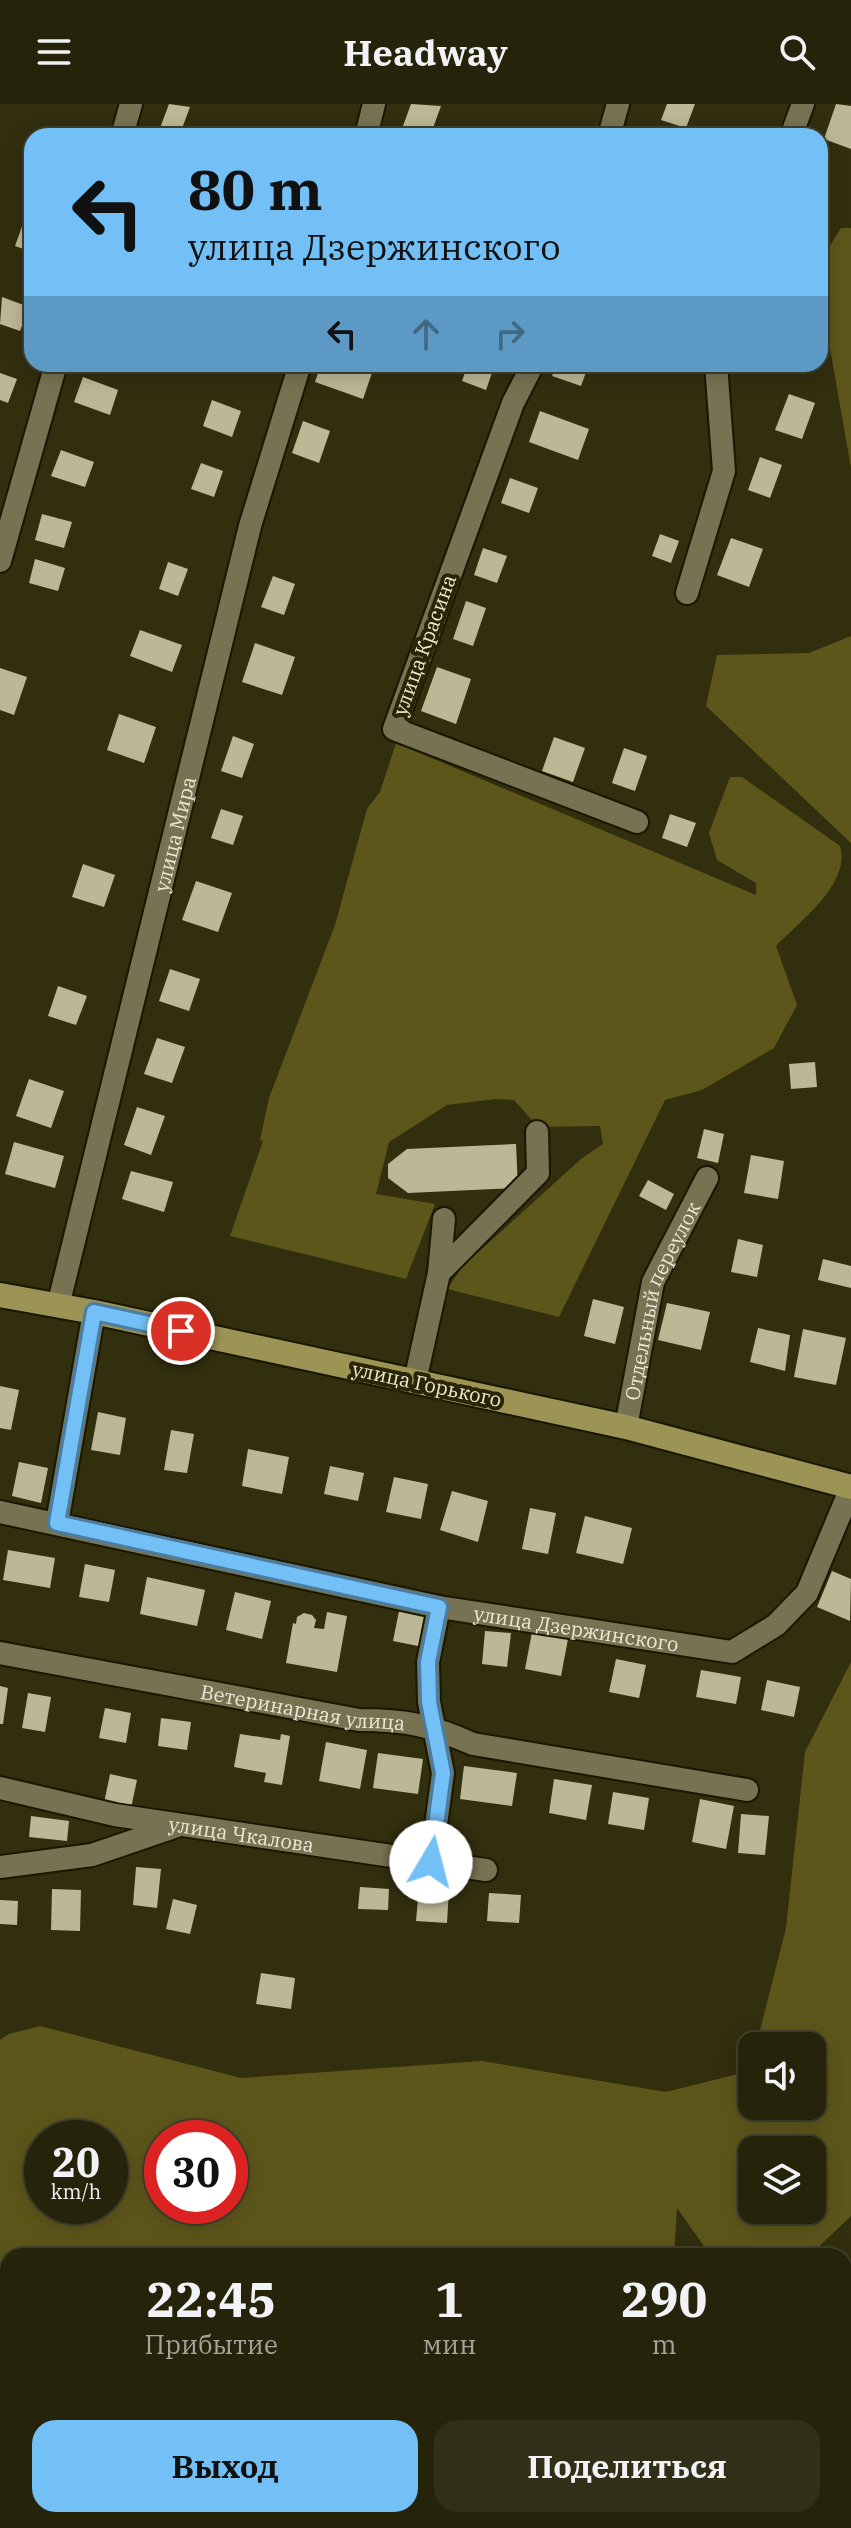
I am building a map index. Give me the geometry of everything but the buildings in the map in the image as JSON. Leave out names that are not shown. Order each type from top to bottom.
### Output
[{"type":"main road","name":"улица Горького","points":[[0,1295],[94,1312],[626,1427],[851,1488]]},
{"type":"street","points":[[124,128],[131,104]]},
{"type":"street","points":[[368,128],[374,104]]},
{"type":"street","points":[[611,128],[617,104]]},
{"type":"street","points":[[794,128],[803,104]]},
{"type":"street","points":[[0,561],[54,372]]},
{"type":"street","name":"улица Мира","points":[[58,1306],[246,540],[298,372]]},
{"type":"street","name":"улица Красина","points":[[529,372],[513,403],[394,729],[637,822]]},
{"type":"street","points":[[687,593],[724,471],[717,372]]},
{"type":"street","points":[[439,1273],[538,1173],[537,1132]]},
{"type":"street","name":"Отдельный переулок","points":[[626,1427],[653,1282],[707,1178]]},
{"type":"street","points":[[415,1381],[439,1273],[444,1219]]},
{"type":"street","points":[[57,1523],[94,1312]]},
{"type":"street","name":"улица Дзержинского","points":[[0,1512],[439,1607],[732,1652],[776,1625],[807,1593],[851,1488]]},
{"type":"street","points":[[431,1862],[443,1773],[429,1702],[428,1662],[439,1607]]},
{"type":"street","name":"Ветеринарная улица","points":[[0,1653],[359,1720],[397,1720],[435,1727],[473,1744],[747,1790]]},
{"type":"street","name":"улица Чкалова","points":[[0,1788],[115,1815],[486,1870]]},
{"type":"street","points":[[0,1867],[92,1855],[181,1824]]},
{"type":"shaded area","points":[[841,228],[851,228],[851,468],[828,337],[828,248]]},
{"type":"shaded area","points":[[851,636],[851,843],[706,706],[717,655],[809,653]]},
{"type":"shaded area","points":[[396,743],[756,895],[756,883],[717,860],[709,833],[730,777],[742,777],[840,846],[838,874],[831,888],[776,946],[797,1005],[774,1048],[702,1090],[665,1100],[559,1317],[447,1289],[463,1266],[581,1159],[603,1144],[600,1126],[538,1127],[514,1100],[447,1105],[389,1142],[376,1194],[435,1204],[406,1279],[230,1236],[263,1141],[260,1140],[269,1098],[335,925],[367,809],[380,792]]},
{"type":"shaded area","points":[[851,1662],[851,2216],[817,2248],[705,2248],[677,2208],[674,2248],[0,2248],[0,2040],[9,2034],[40,2026],[241,2078],[482,2061],[666,2092],[738,2074],[738,2120],[826,2120],[826,2032],[760,2032],[786,1928],[805,1752]]},
{"type":"route","points":[[181,1331],[94,1312],[57,1523],[439,1607],[428,1662],[429,1702],[443,1773],[431,1862]]}]
